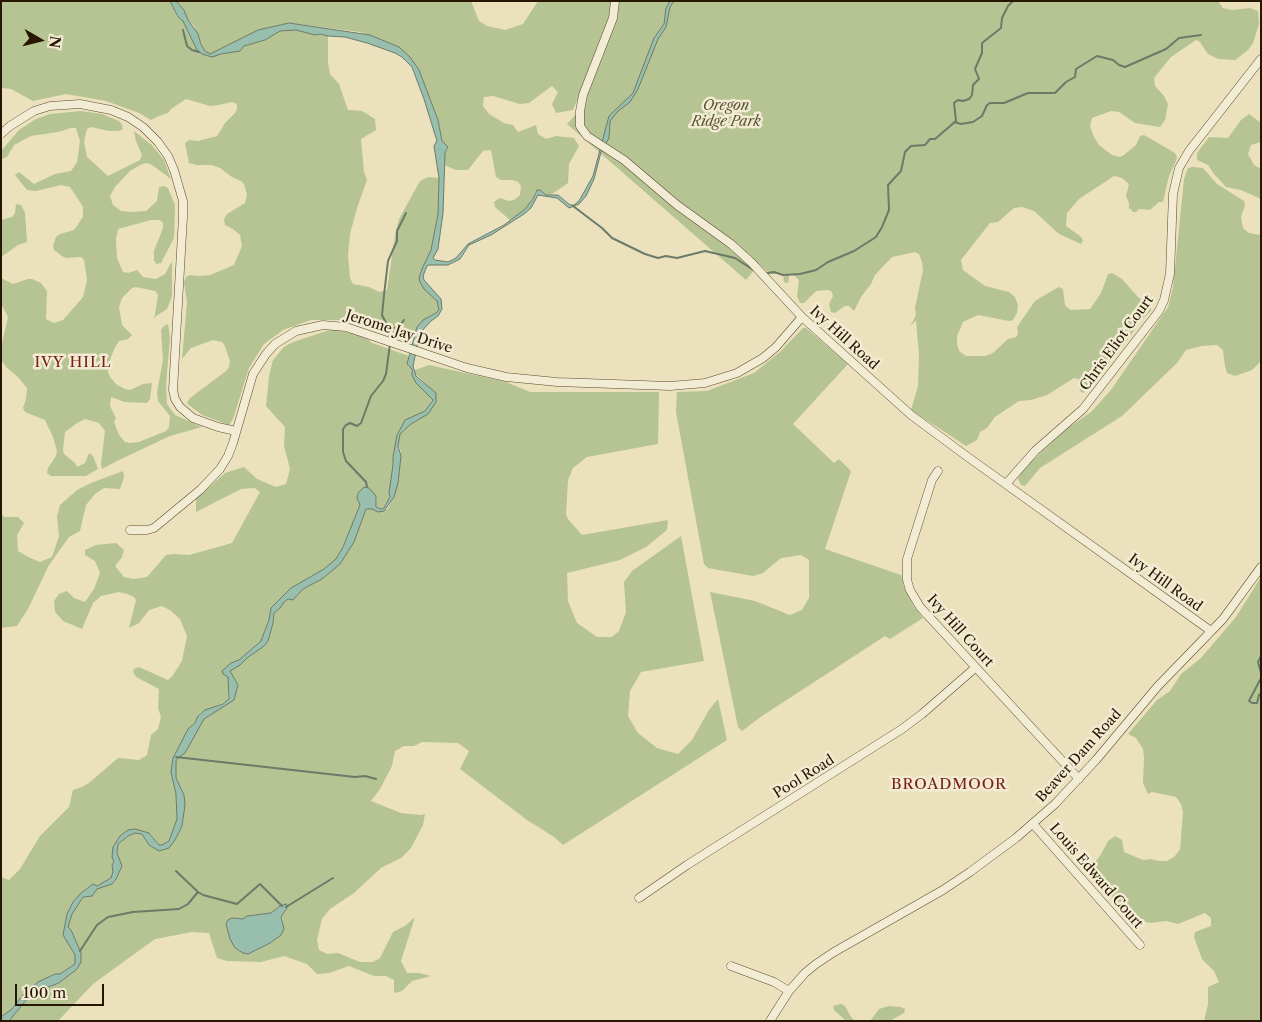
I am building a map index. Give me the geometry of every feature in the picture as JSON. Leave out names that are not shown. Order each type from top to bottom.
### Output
[{"type":"street","name":"Ivy Hill Road","points":[[615,1],[613,18],[583,95],[580,112],[580,126],[583,131],[602,147],[624,160],[677,205],[731,244],[752,263],[802,317],[911,415],[1212,631]]},
{"type":"street","name":"Chris Eliot Court","points":[[1006,484],[1034,451],[1083,409],[1159,311],[1169,281],[1173,194],[1179,168],[1189,151],[1261,59]]},
{"type":"street","points":[[1,134],[10,126],[34,112],[57,105],[80,104],[111,110],[128,117],[143,127],[158,142],[168,156],[174,170],[182,201],[183,217],[173,390],[175,399],[180,407],[193,418],[236,431]]},
{"type":"street","name":"Jerome Jay Drive","points":[[130,530],[154,528],[220,469],[228,456],[253,374],[266,354],[286,336],[310,327],[334,325],[376,336],[474,369],[530,380],[670,386],[721,380],[751,366],[776,347],[802,317]]},
{"type":"street","name":"Ivy Hill Court","points":[[938,471],[932,480],[907,559],[907,580],[910,590],[920,607],[1079,779]]},
{"type":"street","name":"Beaver Dam Road","points":[[770,1021],[789,992],[806,973],[822,960],[943,890],[995,855],[1033,824],[1079,779],[1158,686],[1212,631],[1235,604],[1261,567]]},
{"type":"street","name":"Pool Road","points":[[639,898],[687,865],[895,734],[922,714],[975,668]]},
{"type":"street","name":"Louis Edward Court","points":[[1033,824],[1140,946]]},
{"type":"street","points":[[731,966],[774,982],[789,992]]},
{"type":"green space","points":[[1,1],[170,1],[177,17],[183,21],[197,50],[215,55],[241,50],[244,46],[265,40],[280,31],[296,30],[328,36],[330,74],[339,84],[348,110],[362,111],[375,119],[376,130],[361,139],[364,172],[367,180],[350,234],[348,255],[350,278],[353,284],[369,287],[379,292],[387,290],[399,219],[420,181],[428,177],[439,178],[438,214],[431,250],[420,273],[431,295],[438,302],[438,312],[429,316],[417,327],[414,339],[347,320],[311,320],[283,330],[264,344],[249,368],[233,419],[229,425],[202,415],[187,403],[190,398],[226,371],[230,361],[222,342],[213,340],[191,348],[182,359],[187,302],[184,282],[186,277],[190,275],[210,275],[234,265],[242,246],[240,235],[225,225],[224,219],[227,214],[245,203],[247,194],[241,181],[220,168],[212,165],[189,163],[185,143],[189,140],[198,141],[217,136],[225,123],[235,113],[237,104],[232,102],[210,106],[186,99],[168,113],[151,120],[139,113],[106,101],[66,94],[33,101],[11,89],[1,88]]},
{"type":"green space","points":[[176,1],[471,1],[479,21],[487,26],[505,30],[523,24],[538,1],[611,1],[611,3],[609,26],[573,110],[556,113],[552,104],[558,92],[552,86],[529,103],[520,104],[493,96],[484,97],[483,106],[489,114],[504,123],[513,125],[518,132],[536,125],[538,134],[546,139],[556,136],[574,138],[579,146],[569,164],[568,183],[552,194],[546,195],[540,190],[535,192],[533,199],[525,209],[510,220],[495,207],[494,202],[500,198],[509,201],[514,200],[520,195],[521,186],[513,180],[501,180],[496,177],[491,150],[483,151],[468,170],[456,170],[444,165],[445,153],[448,149],[442,141],[438,120],[419,70],[399,47],[360,32],[289,23],[258,30],[210,54],[205,51],[194,26]]},
{"type":"green space","name":"Oregon Ridge Park","points":[[617,1],[1218,1],[1223,8],[1232,10],[1250,8],[1258,11],[1259,24],[1253,43],[1248,50],[1235,60],[1218,59],[1208,54],[1200,42],[1196,40],[1171,57],[1154,78],[1155,86],[1168,104],[1165,120],[1160,127],[1135,123],[1119,112],[1111,111],[1092,118],[1090,126],[1094,137],[1099,145],[1112,155],[1120,157],[1124,155],[1136,145],[1140,136],[1144,135],[1175,153],[1177,157],[1169,176],[1163,202],[1159,202],[1150,210],[1139,209],[1133,212],[1130,208],[1129,210],[1126,196],[1129,184],[1122,178],[1114,176],[1079,199],[1067,213],[1066,226],[1080,236],[1083,240],[1081,244],[1059,234],[1034,211],[1022,207],[1014,208],[998,222],[990,223],[961,260],[963,270],[985,286],[1009,292],[1015,297],[1018,305],[1017,313],[1013,320],[1009,321],[978,315],[963,322],[957,336],[957,344],[959,351],[966,356],[985,356],[993,353],[1008,339],[1016,337],[1018,334],[1017,327],[1035,301],[1059,287],[1063,289],[1065,305],[1068,308],[1071,310],[1090,309],[1101,293],[1108,274],[1112,273],[1122,279],[1138,297],[1151,307],[1151,311],[1143,318],[1118,353],[1083,393],[1080,391],[1078,379],[1074,378],[1047,395],[1031,400],[1019,401],[995,417],[987,428],[980,432],[977,440],[966,446],[911,410],[918,386],[919,355],[916,320],[910,327],[916,315],[915,308],[923,270],[919,254],[915,252],[892,257],[875,275],[854,311],[849,306],[845,306],[835,313],[831,312],[829,304],[833,296],[832,292],[828,290],[816,291],[804,303],[800,303],[797,296],[799,280],[796,277],[790,273],[788,283],[784,282],[783,274],[770,274],[759,264],[746,280],[567,124],[583,107]]},
{"type":"green space","points":[[81,111],[102,114],[119,121],[122,125],[123,129],[119,131],[91,127],[87,129],[84,142],[87,157],[108,176],[140,160],[142,155],[134,131],[152,145],[164,160],[171,179],[152,165],[142,164],[130,171],[115,187],[110,196],[113,205],[121,211],[146,211],[157,201],[159,187],[164,186],[168,188],[175,205],[174,238],[161,263],[156,264],[154,260],[154,251],[163,228],[163,223],[160,220],[151,220],[118,229],[116,239],[117,258],[123,272],[128,273],[137,270],[143,277],[156,279],[165,274],[172,261],[172,296],[167,309],[156,316],[154,320],[158,295],[155,291],[136,287],[132,288],[122,298],[119,307],[122,325],[132,335],[128,339],[119,341],[109,363],[108,372],[117,385],[125,389],[130,390],[143,384],[152,383],[150,399],[147,403],[125,402],[111,397],[110,406],[116,418],[114,422],[119,435],[125,442],[130,443],[139,442],[166,431],[169,427],[170,416],[158,401],[157,392],[163,360],[161,330],[168,324],[170,338],[166,385],[167,404],[175,415],[202,427],[170,436],[102,469],[105,431],[99,423],[85,419],[65,432],[64,454],[77,467],[85,463],[89,453],[93,456],[98,469],[86,476],[51,476],[47,473],[48,468],[57,451],[53,437],[45,420],[25,412],[23,408],[27,388],[1,360],[1,348],[8,317],[1,304],[1,278],[13,284],[28,279],[41,283],[47,291],[46,319],[54,323],[63,320],[83,297],[87,280],[84,260],[81,257],[66,258],[54,250],[53,246],[56,237],[74,230],[83,217],[83,207],[70,187],[61,185],[36,191],[27,190],[15,175],[19,172],[34,184],[55,174],[71,171],[77,162],[80,141],[76,128],[71,128],[31,136],[14,145],[7,157],[2,159],[1,151],[19,130],[36,119],[50,114]]},
{"type":"green space","points":[[1249,114],[1261,123],[1261,142],[1251,145],[1248,154],[1254,165],[1261,169],[1261,199],[1241,190],[1226,187],[1208,165],[1197,160],[1197,153],[1209,137],[1228,138],[1241,120]]},
{"type":"green space","points":[[1188,168],[1203,168],[1217,184],[1244,201],[1245,205],[1241,217],[1243,228],[1249,233],[1261,235],[1261,361],[1252,370],[1235,376],[1227,373],[1223,350],[1217,345],[1186,350],[1177,363],[1122,416],[1040,468],[1025,486],[1021,485],[1018,479],[1022,470],[1068,428],[1091,412],[1111,390],[1168,307],[1173,288],[1184,179]]},
{"type":"green space","points":[[16,204],[21,205],[25,213],[27,242],[18,245],[1,257],[1,220],[12,217],[15,213]]},
{"type":"green space","points":[[803,328],[806,328],[848,364],[793,424],[834,463],[839,459],[851,471],[825,549],[901,575],[904,587],[914,607],[923,618],[890,639],[885,636],[742,731],[738,727],[710,592],[755,601],[790,615],[802,610],[809,598],[809,560],[801,555],[781,558],[763,573],[753,576],[708,568],[704,564],[676,412],[677,392],[707,391],[754,373],[781,351]]},
{"type":"green space","points":[[333,329],[366,337],[372,343],[409,356],[408,366],[429,396],[433,398],[425,411],[404,422],[397,435],[389,499],[384,508],[378,508],[376,504],[377,498],[367,487],[357,498],[360,505],[343,547],[336,559],[324,569],[291,588],[271,608],[269,620],[261,641],[239,660],[233,662],[223,674],[228,677],[228,701],[200,713],[193,725],[188,729],[173,758],[171,772],[176,794],[177,819],[169,841],[159,845],[151,834],[144,831],[120,836],[112,858],[114,862],[111,878],[96,886],[93,884],[80,894],[73,902],[67,914],[63,935],[75,955],[75,964],[60,974],[51,975],[42,981],[22,996],[12,1009],[1,1017],[1,877],[9,880],[20,869],[40,836],[69,807],[73,790],[89,783],[118,758],[139,760],[147,755],[151,735],[158,729],[161,717],[158,708],[159,689],[136,677],[133,672],[134,669],[139,667],[168,680],[182,661],[187,636],[180,619],[162,606],[149,610],[139,623],[129,628],[136,600],[127,594],[119,592],[101,596],[93,603],[82,629],[63,621],[55,612],[54,601],[59,594],[67,591],[74,598],[85,602],[94,589],[100,573],[95,561],[85,555],[85,550],[96,545],[116,543],[124,550],[122,557],[115,566],[124,577],[133,579],[147,577],[166,555],[189,555],[232,543],[260,492],[255,488],[241,489],[196,512],[196,499],[225,473],[244,467],[257,479],[276,487],[286,484],[290,469],[284,446],[285,427],[266,406],[269,376],[273,360],[284,347],[293,342]]},
{"type":"green space","points":[[429,365],[506,382],[530,392],[659,392],[658,444],[587,457],[573,468],[568,480],[566,514],[582,535],[668,520],[667,530],[646,547],[620,560],[567,573],[568,601],[577,623],[597,637],[612,637],[619,631],[626,612],[624,582],[632,571],[681,536],[704,661],[641,672],[630,691],[628,716],[638,733],[657,748],[678,754],[692,740],[709,710],[718,699],[727,740],[563,845],[460,769],[469,751],[458,743],[422,742],[414,746],[404,746],[395,751],[392,766],[380,789],[371,801],[401,813],[425,814],[423,825],[411,848],[401,858],[381,868],[354,893],[330,909],[322,919],[317,940],[319,950],[327,954],[338,953],[360,962],[373,962],[380,958],[393,932],[405,926],[415,917],[401,961],[407,973],[431,976],[412,981],[402,991],[394,993],[394,980],[386,976],[374,976],[349,966],[329,973],[317,974],[307,964],[284,956],[261,962],[227,961],[217,958],[209,933],[192,932],[155,939],[93,984],[58,1021],[9,1021],[32,993],[58,984],[77,969],[81,953],[71,930],[67,927],[72,914],[83,897],[93,895],[97,889],[112,884],[116,879],[121,869],[117,850],[118,844],[135,833],[142,834],[149,845],[159,851],[163,850],[183,821],[184,795],[176,778],[176,761],[183,754],[204,719],[234,700],[238,685],[230,671],[268,641],[274,613],[284,602],[288,599],[293,600],[303,589],[322,579],[340,564],[354,542],[366,509],[386,510],[388,508],[394,497],[399,468],[401,452],[398,443],[400,434],[411,424],[428,414],[435,393],[415,373],[415,370]],"holes":[[[277,908],[287,909],[282,915],[283,926],[281,935],[248,954],[237,950],[231,941],[226,924],[234,918],[243,919],[250,915],[271,913]]]},
{"type":"green space","points":[[123,471],[124,477],[120,489],[104,488],[95,494],[86,505],[80,531],[69,537],[49,565],[28,609],[17,626],[1,628],[1,513],[4,517],[18,517],[24,523],[17,535],[18,551],[40,562],[52,557],[59,536],[57,517],[60,505],[77,490]]},
{"type":"green space","points":[[1261,577],[1261,1021],[1204,1021],[1208,1004],[1208,987],[1219,982],[1214,971],[1202,959],[1194,937],[1195,932],[1211,926],[1211,918],[1205,913],[1178,924],[1166,921],[1150,923],[1142,921],[1108,896],[1102,889],[1092,866],[1108,841],[1115,836],[1122,840],[1124,852],[1143,860],[1167,861],[1180,850],[1183,812],[1181,804],[1176,797],[1152,792],[1148,794],[1143,783],[1143,749],[1136,738],[1128,734],[1157,700],[1170,691],[1181,674],[1201,658],[1236,617]]},
{"type":"green space","points":[[841,1004],[845,1006],[855,1021],[846,1021],[834,1010],[833,1006]]},
{"type":"green space","points":[[889,1006],[901,1007],[905,1009],[904,1013],[890,1021],[870,1021],[879,1009]]},
{"type":"shaded area","points":[[170,1],[176,1],[184,10],[188,20],[198,34],[205,51],[210,54],[258,30],[289,23],[370,35],[399,47],[410,57],[419,70],[438,120],[442,141],[448,147],[445,153],[443,213],[438,249],[433,258],[448,262],[456,258],[468,244],[504,225],[525,209],[537,190],[546,195],[558,195],[570,205],[574,205],[579,201],[593,176],[609,116],[633,93],[654,38],[664,24],[666,8],[670,1],[674,1],[670,7],[666,27],[658,39],[638,89],[630,102],[618,111],[610,121],[609,138],[601,152],[594,179],[586,196],[579,204],[569,208],[557,198],[538,195],[531,208],[524,214],[491,235],[469,245],[460,259],[448,265],[427,266],[423,276],[424,280],[441,299],[442,309],[438,316],[420,333],[413,366],[416,376],[436,393],[436,402],[428,414],[411,424],[400,434],[398,446],[401,456],[398,483],[394,497],[384,511],[378,512],[366,509],[354,542],[340,564],[322,579],[303,589],[293,600],[288,599],[284,602],[274,613],[268,641],[230,671],[238,685],[234,700],[204,719],[185,753],[176,761],[176,778],[184,795],[185,805],[182,826],[169,848],[159,851],[149,845],[142,834],[135,833],[118,844],[117,853],[122,866],[116,879],[112,884],[97,889],[92,896],[83,897],[72,914],[68,927],[81,953],[81,962],[77,969],[59,983],[32,993],[9,1021],[1,1021],[1,1017],[12,1009],[22,996],[38,982],[55,974],[60,974],[75,964],[75,955],[63,935],[67,914],[73,902],[80,894],[93,884],[97,886],[111,878],[114,862],[112,857],[113,847],[120,836],[128,830],[135,829],[149,833],[159,845],[169,841],[177,819],[176,794],[171,772],[173,758],[188,729],[195,723],[198,716],[205,710],[223,704],[229,699],[228,677],[222,671],[231,663],[239,660],[261,641],[269,620],[271,608],[291,588],[324,569],[336,559],[343,547],[360,505],[357,498],[358,493],[364,487],[369,488],[376,496],[376,507],[384,508],[390,497],[393,457],[397,435],[405,420],[425,411],[433,400],[416,383],[412,375],[412,369],[407,364],[417,327],[423,320],[439,310],[437,301],[424,289],[419,278],[431,250],[438,214],[439,178],[434,146],[437,141],[412,67],[395,53],[367,43],[345,37],[315,35],[296,30],[280,31],[265,40],[244,46],[240,51],[212,57],[202,54],[197,50],[183,21],[178,17]]},
{"type":"shaded area","points":[[286,904],[287,908],[281,917],[284,929],[281,935],[248,954],[235,948],[230,939],[226,924],[228,920],[271,913]]},
{"type":"waterway","points":[[768,273],[774,272],[783,275],[800,274],[816,270],[828,262],[854,251],[876,237],[889,210],[888,185],[901,171],[905,152],[911,146],[925,145],[930,139],[935,139],[956,121],[954,103],[958,100],[969,99],[972,95],[973,85],[979,79],[975,69],[982,53],[982,43],[1001,28],[1002,18],[1013,1]]},
{"type":"waterway","points":[[183,30],[187,46],[199,52]]},
{"type":"waterway","points":[[954,122],[961,124],[973,122],[982,116],[987,105],[990,103],[1004,103],[1028,93],[1055,93],[1066,82],[1075,77],[1076,69],[1097,56],[1113,60],[1125,67],[1166,49],[1179,38],[1201,35]]},
{"type":"waterway","points":[[573,206],[612,238],[645,254],[658,258],[666,256],[677,258],[705,251],[735,258],[755,271]]},
{"type":"waterway","points":[[390,339],[389,329],[382,315],[388,261],[397,241],[397,231],[406,213]]},
{"type":"waterway","points":[[389,329],[399,327],[404,320]]},
{"type":"waterway","points":[[367,487],[366,482],[346,461],[343,452],[343,429],[350,423],[357,426],[361,423],[371,396],[386,374],[390,344]]},
{"type":"waterway","points":[[1261,656],[1258,662],[1261,673]]},
{"type":"waterway","points":[[1261,678],[1249,701],[1257,703],[1261,694]]},
{"type":"waterway","points":[[176,757],[355,777],[365,776],[376,779]]},
{"type":"waterway","points":[[176,871],[203,895],[237,904],[260,884],[282,906]]},
{"type":"waterway","points":[[286,907],[333,878]]},
{"type":"waterway","points":[[80,951],[97,925],[108,917],[133,912],[179,909],[188,904],[198,892]]},
{"type":"district","name":"IVY HILL","points":[[73,363]]},
{"type":"district","name":"BROADMOOR","points":[[949,785]]}]
